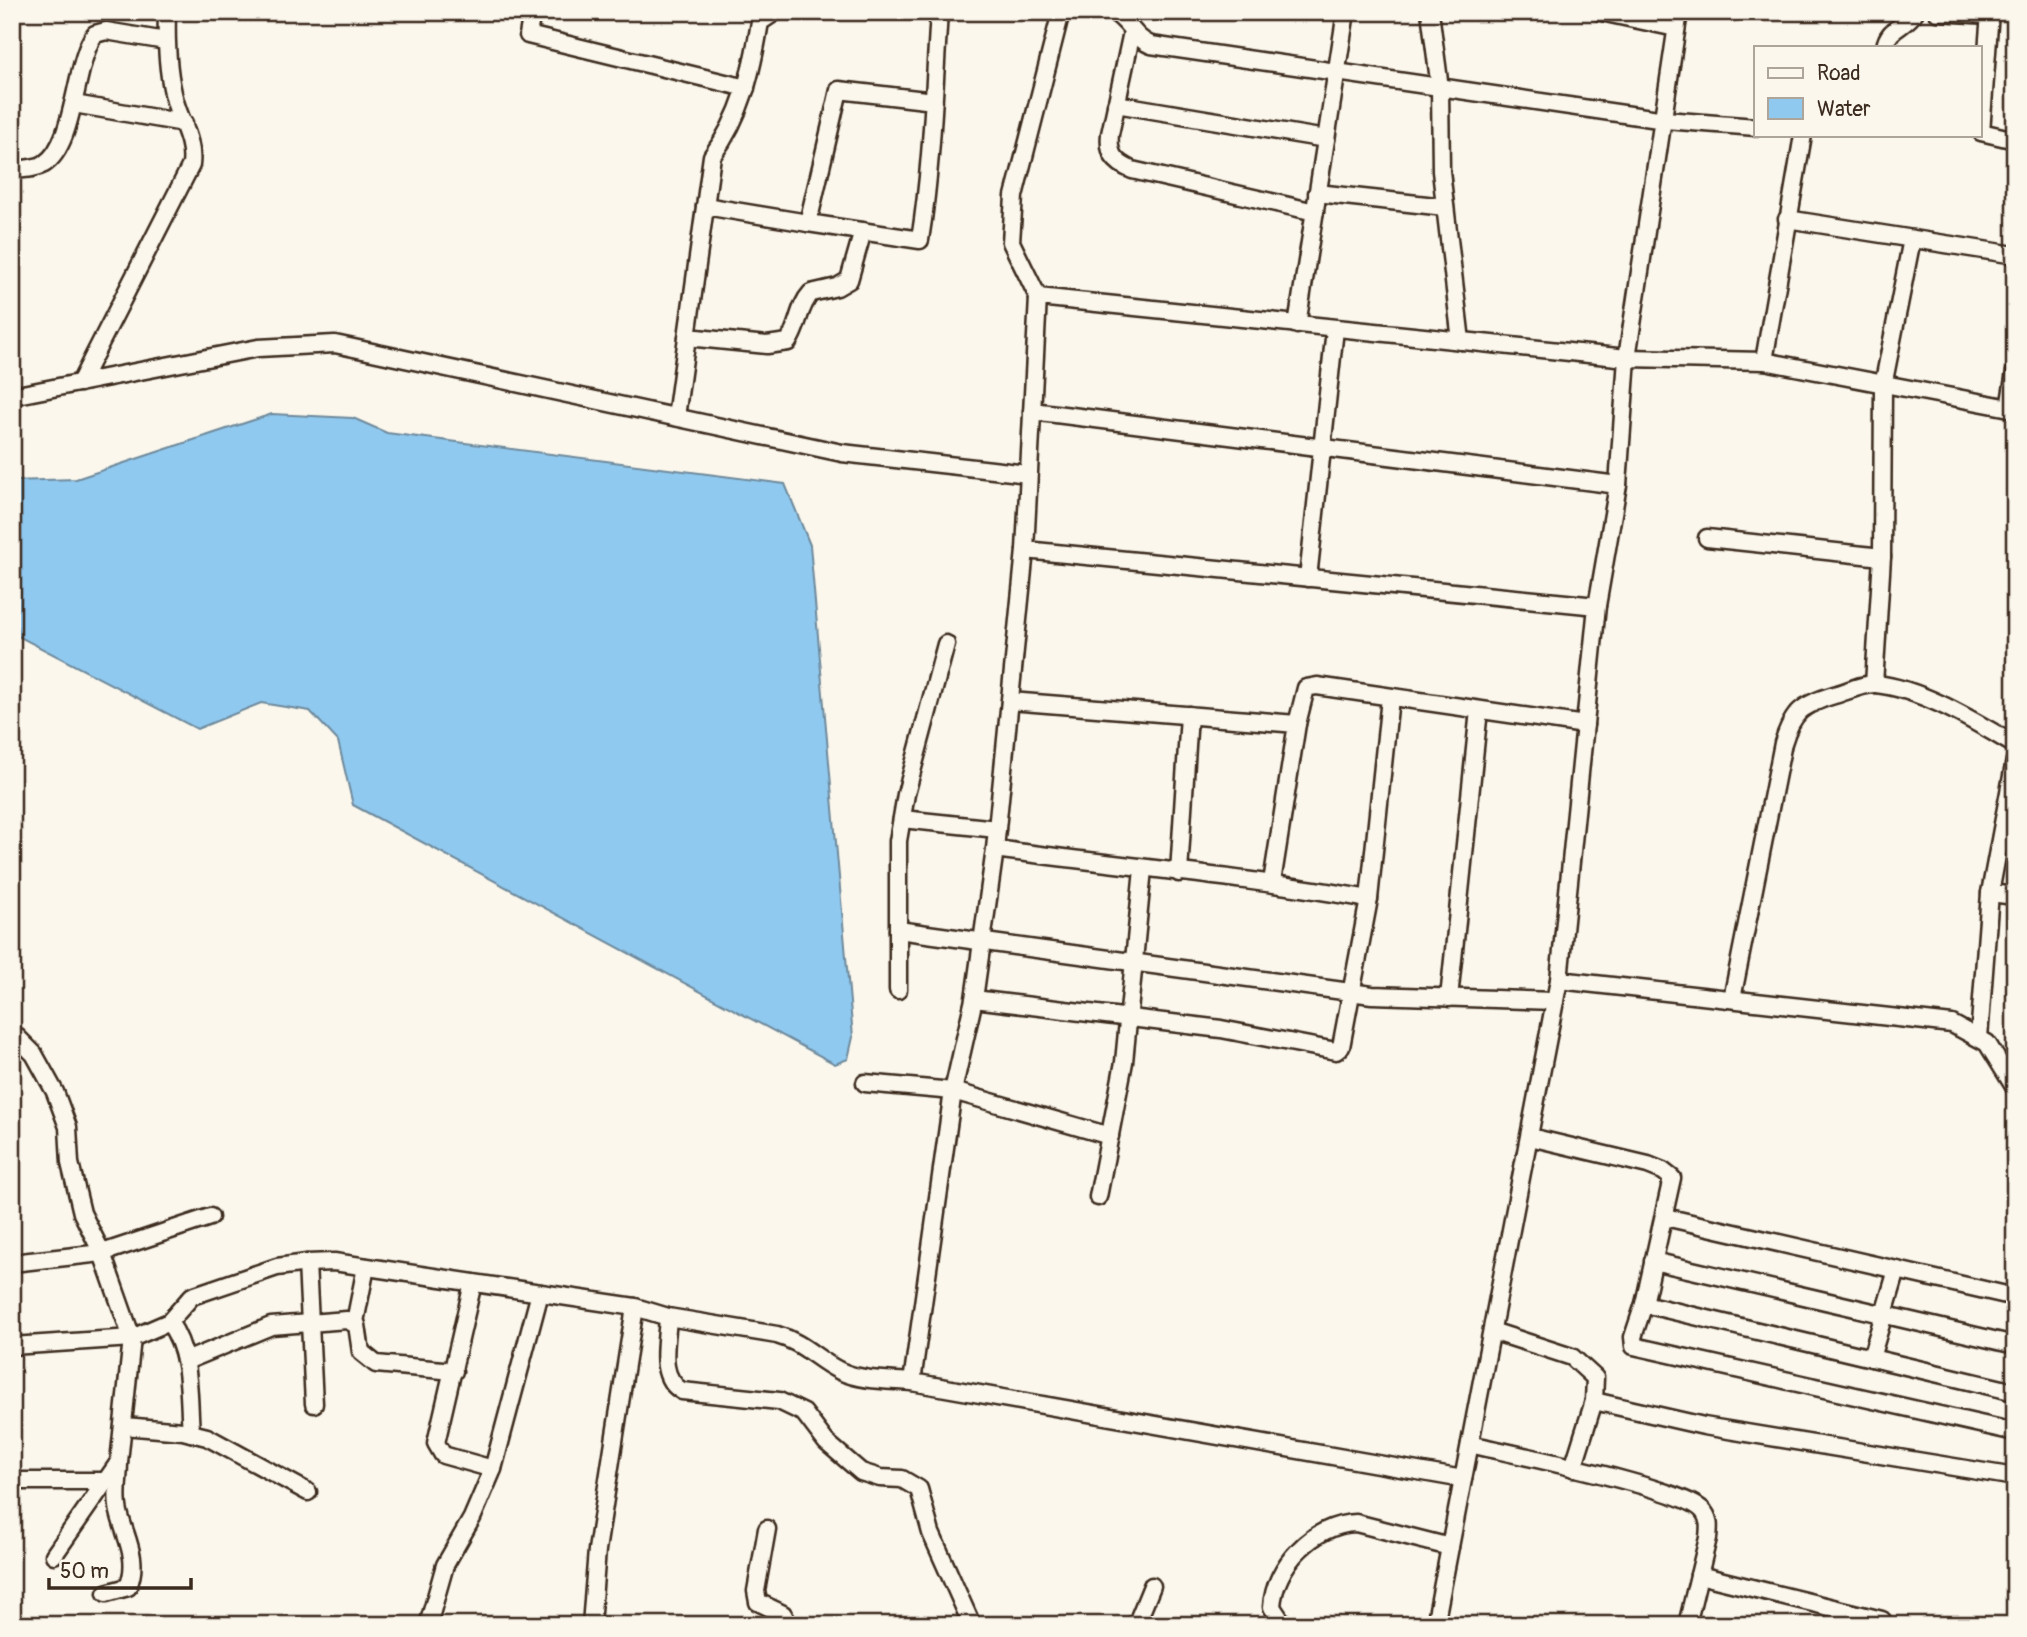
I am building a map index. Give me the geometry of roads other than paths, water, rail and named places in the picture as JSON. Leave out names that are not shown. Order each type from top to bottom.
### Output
[{"type":"street","points":[[80,383],[192,159],[184,123],[175,101],[166,41],[167,12]]},
{"type":"street","points":[[532,12],[528,35],[746,88]]},
{"type":"street","points":[[676,417],[712,156],[731,131],[746,88],[760,22],[775,12]]},
{"type":"street","points":[[705,206],[920,240],[928,190],[939,12]]},
{"type":"street","points":[[912,1382],[953,1091],[974,999],[980,940],[995,849],[1025,550],[1038,297],[1012,242],[1014,196],[1061,12]]},
{"type":"street","points":[[1113,12],[1122,17],[1140,41],[1151,45],[1665,120],[1754,127]]},
{"type":"street","points":[[1297,325],[1346,12]]},
{"type":"street","points":[[1430,12],[1440,88],[1441,171],[1461,341]]},
{"type":"street","points":[[1435,1625],[1559,980],[1597,606],[1618,485],[1626,358],[1665,120],[1678,20],[1601,12]]},
{"type":"street","points":[[1885,46],[1892,30],[1910,21],[1915,12]]},
{"type":"street","points":[[1937,12],[1990,14],[1982,108]]},
{"type":"street","points":[[12,170],[46,163],[57,148],[74,104],[95,34],[106,31],[166,41]]},
{"type":"street","points":[[1132,32],[1108,147],[1119,164],[1132,170],[1315,212]]},
{"type":"street","points":[[808,223],[839,90],[934,101]]},
{"type":"street","points":[[74,104],[184,123]]},
{"type":"street","points":[[1116,104],[1326,139]]},
{"type":"street","points":[[1982,132],[2015,140]]},
{"type":"street","points":[[1764,361],[1803,136]]},
{"type":"street","points":[[1317,193],[1445,206]]},
{"type":"street","points":[[1787,219],[2015,255]]},
{"type":"street","points":[[687,337],[767,345],[788,342],[796,331],[800,310],[811,293],[837,287],[849,279],[863,231]]},
{"type":"street","points":[[1874,684],[1882,557],[1883,386],[1912,239]]},
{"type":"street","points":[[1038,297],[1626,358],[1764,361],[2012,409],[2015,372]]},
{"type":"street","points":[[1308,578],[1335,329]]},
{"type":"street","points":[[12,396],[258,348],[335,344],[842,453],[1028,474]]},
{"type":"street","points":[[1032,411],[1618,485]]},
{"type":"street","points":[[1706,538],[1882,557]]},
{"type":"street","points":[[1025,550],[1597,606]]},
{"type":"street","points":[[898,990],[896,883],[902,819],[930,693],[946,644]]},
{"type":"street","points":[[1732,999],[1783,743],[1790,723],[1811,702],[1874,684],[1936,702],[2015,745]]},
{"type":"street","points":[[1272,882],[1297,724],[1306,688],[1317,686],[1585,725]]},
{"type":"street","points":[[974,999],[1221,1029],[1336,1051],[1345,1037],[1369,899],[1390,698]]},
{"type":"street","points":[[1010,701],[1297,724]]},
{"type":"street","points":[[1449,998],[1479,710]]},
{"type":"street","points":[[1179,873],[1189,715]]},
{"type":"street","points":[[1979,1038],[1990,892],[2014,766]]},
{"type":"street","points":[[902,819],[997,829]]},
{"type":"street","points":[[995,849],[1143,869],[1272,882],[1369,899]]},
{"type":"street","points":[[1098,1197],[1129,1018],[1132,963],[1143,869]]},
{"type":"street","points":[[1990,892],[2015,896]]},
{"type":"street","points":[[898,930],[1352,990],[1372,995],[1555,1001]]},
{"type":"street","points":[[1559,980],[1952,1024],[1987,1043],[2015,1088]]},
{"type":"street","points":[[12,1032],[34,1054],[55,1092],[68,1127],[74,1184],[82,1213],[102,1253],[132,1338],[118,1510],[131,1545],[132,1578],[128,1587],[106,1593]]},
{"type":"street","points":[[865,1083],[953,1091],[1110,1136]]},
{"type":"street","points":[[1530,1137],[1663,1171],[1672,1178],[1644,1304],[1633,1337],[1634,1346],[1642,1350],[2015,1432]]},
{"type":"street","points":[[12,1263],[102,1253],[210,1217]]},
{"type":"street","points":[[1665,1217],[2015,1297]]},
{"type":"street","points":[[1654,1261],[2015,1345]]},
{"type":"street","points":[[12,1346],[132,1338],[169,1322],[192,1296],[277,1266],[307,1263],[366,1268],[635,1307],[668,1318],[792,1339],[843,1372],[1463,1479]]},
{"type":"street","points":[[307,1263],[314,1404]]},
{"type":"street","points":[[366,1268],[355,1322],[360,1352],[376,1364],[454,1371]]},
{"type":"street","points":[[1871,1358],[1897,1270]]},
{"type":"street","points":[[473,1283],[436,1443],[438,1450],[450,1458],[492,1469]]},
{"type":"street","points":[[428,1625],[446,1564],[472,1518],[492,1469],[540,1293]]},
{"type":"street","points":[[1644,1304],[2015,1392]]},
{"type":"street","points":[[591,1625],[597,1550],[635,1307]]},
{"type":"street","points":[[668,1318],[665,1370],[672,1385],[682,1391],[779,1401],[804,1413],[825,1442],[861,1472],[880,1478],[902,1479],[919,1489],[931,1533],[972,1625]]},
{"type":"street","points":[[186,1361],[271,1326],[310,1321],[355,1322]]},
{"type":"street","points":[[169,1322],[181,1339],[186,1361],[191,1433]]},
{"type":"street","points":[[1492,1331],[1572,1357],[1595,1378],[1594,1401],[1573,1468]]},
{"type":"street","points":[[1594,1401],[1704,1426],[2015,1477]]},
{"type":"street","points":[[124,1426],[191,1433],[228,1447],[308,1492]]},
{"type":"street","points":[[1470,1444],[1573,1468],[1682,1498],[1704,1511],[1710,1524],[1687,1625]]},
{"type":"street","points":[[54,1555],[120,1462]]},
{"type":"street","points":[[12,1481],[104,1481]]},
{"type":"street","points":[[1284,1625],[1272,1607],[1277,1580],[1311,1538],[1326,1528],[1340,1523],[1356,1523],[1450,1547]]},
{"type":"street","points":[[767,1529],[756,1591],[758,1602],[783,1614],[789,1625]]},
{"type":"street","points":[[1699,1575],[1882,1620]]},
{"type":"street","points":[[1136,1625],[1152,1586]]},
{"type":"water","points":[[272,414],[353,418],[387,433],[785,484],[810,545],[853,1037],[848,1059],[835,1064],[353,805],[338,741],[310,711],[261,703],[197,729],[12,633],[12,481],[76,479]]}]
